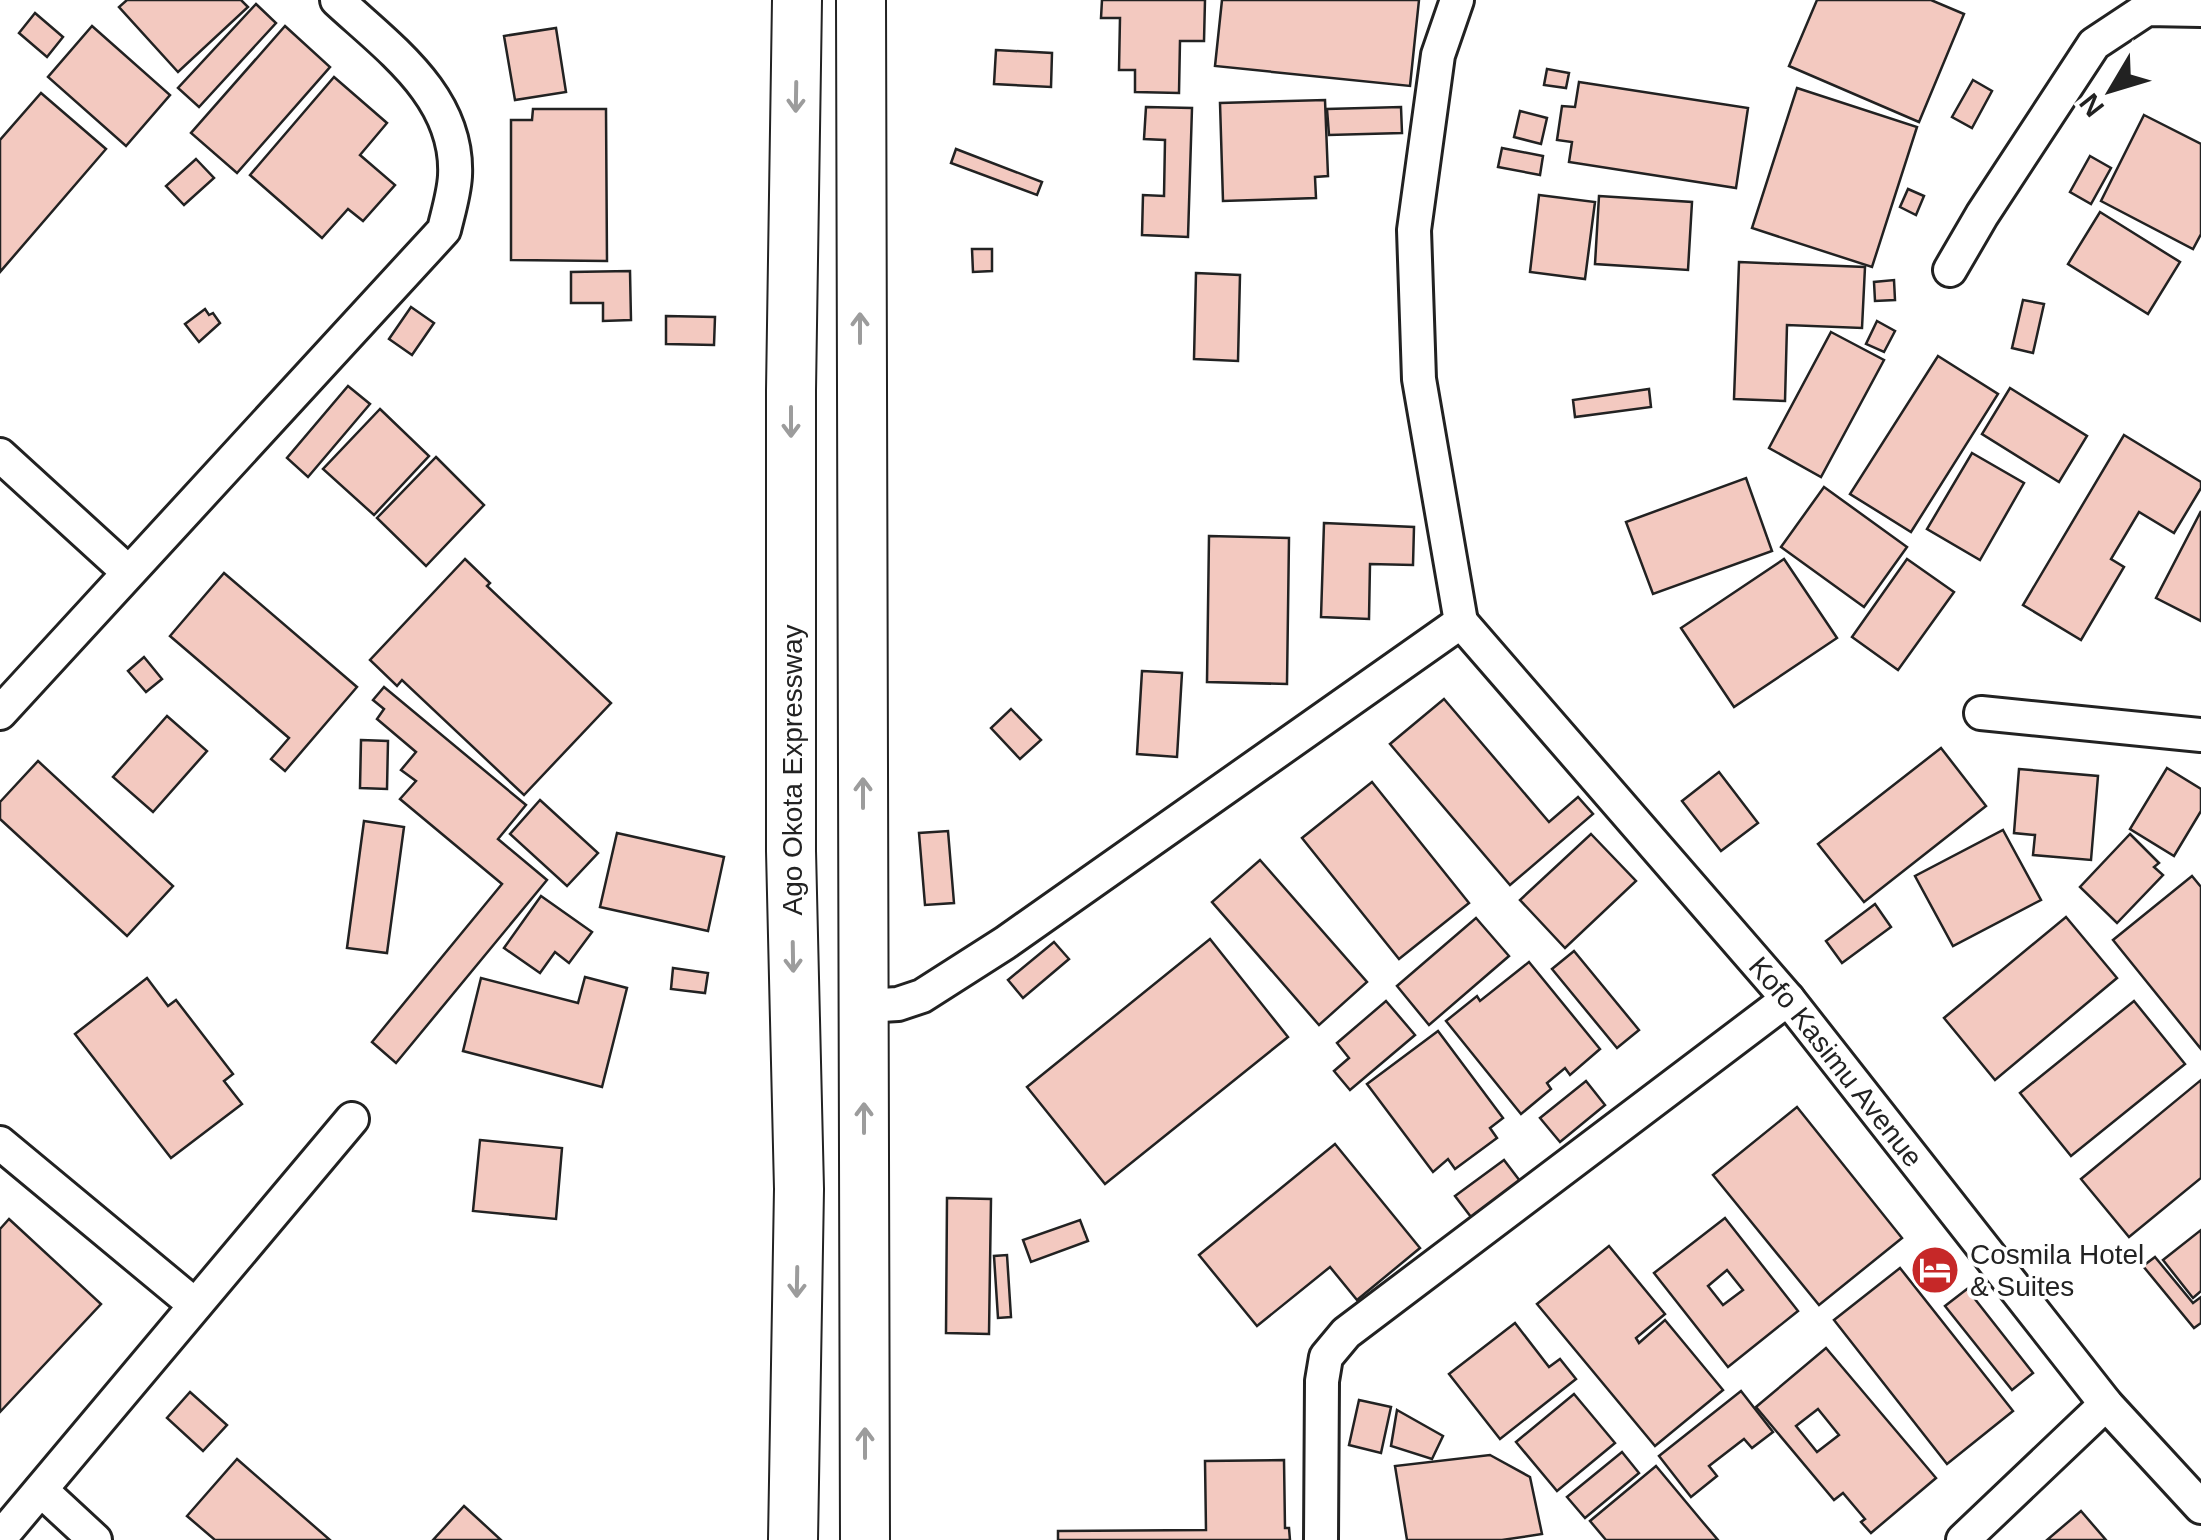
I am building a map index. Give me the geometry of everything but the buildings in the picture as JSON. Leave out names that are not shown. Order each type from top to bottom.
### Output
[{"type":"main road","name":"Ago Okota Expressway","points":[[793,1540],[798,1190],[790,851],[791,390],[797,0]]},
{"type":"main road","points":[[862,0],[865,1540]]},
{"type":"street","points":[[0,713],[444,230],[455,176],[450,126],[416,72],[337,0]]},
{"type":"street","points":[[864,1006],[898,1004],[922,996],[1021,931],[1461,622],[1419,379],[1414,230],[1438,55],[1457,0]]},
{"type":"street","points":[[1950,270],[2094,44],[2147,8],[2201,10]]},
{"type":"street","points":[[0,455],[127,572]]},
{"type":"street","name":"Kofo Kasimu Avenue","points":[[1461,622],[1788,999],[2106,1404],[2201,1508]]},
{"type":"street","points":[[1981,713],[2201,734]]},
{"type":"street","points":[[1321,1540],[1322,1382],[1326,1356],[1346,1333],[1788,999]]},
{"type":"street","points":[[1,1533],[352,1119]]},
{"type":"street","points":[[0,1144],[196,1305]]},
{"type":"street","points":[[1963,1540],[2106,1404]]},
{"type":"street","points":[[41,1490],[95,1540]]},
{"type":"place","name":"Cosmila Hotel & Suites","points":[[1935,1270]]}]
